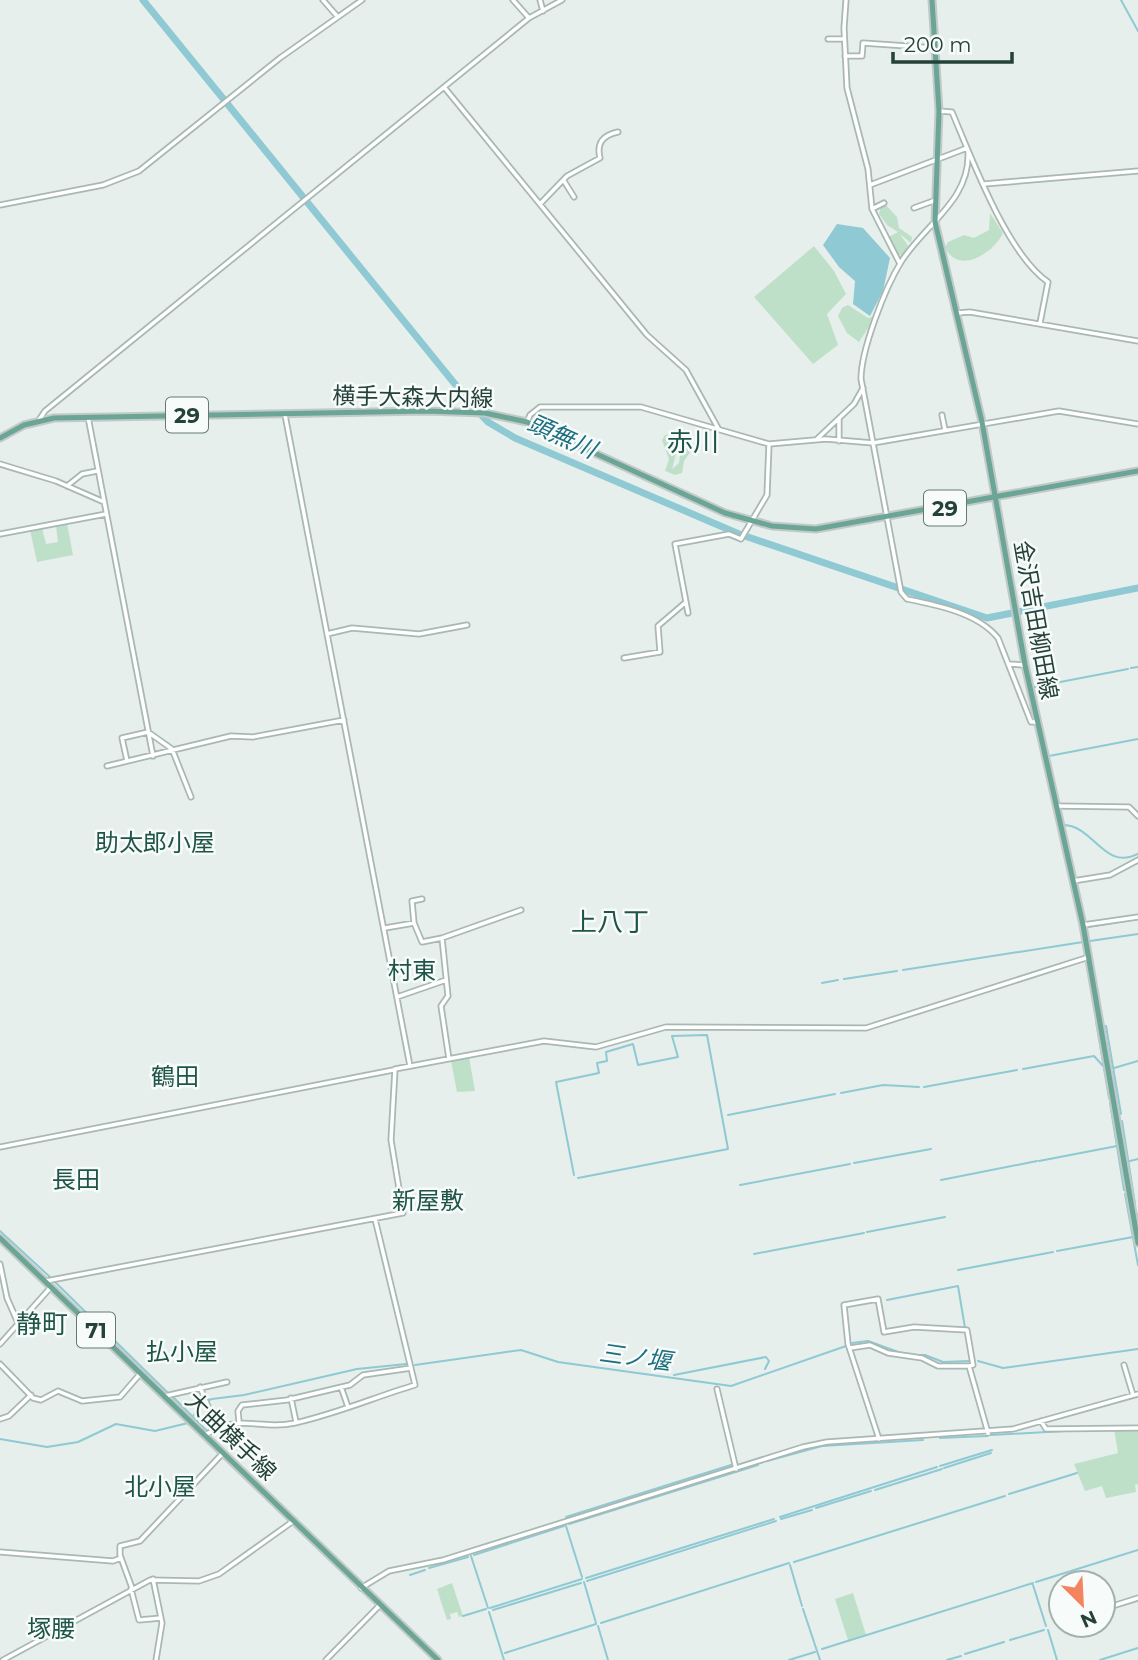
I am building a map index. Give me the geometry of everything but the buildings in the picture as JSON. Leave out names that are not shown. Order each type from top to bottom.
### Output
[{"type":"main road","name":"金沢吉田柳田線","points":[[932,0],[939,111],[935,222],[982,422],[1025,665],[1083,925],[1135,1209],[1138,1243]]},
{"type":"main road","name":"横手大森大内線","points":[[0,438],[39,420],[88,417],[464,411],[485,413],[527,422],[691,500],[750,522],[816,529],[887,519],[1138,471]]},
{"type":"main road","name":"大曲横手線","points":[[0,1238],[360,1588],[438,1660]]},
{"type":"street","points":[[323,0],[337,16]]},
{"type":"street","points":[[0,205],[123,178],[157,157],[337,16],[362,0]]},
{"type":"street","points":[[513,0],[529,18]]},
{"type":"street","points":[[540,0],[543,11]]},
{"type":"street","points":[[39,420],[44,411],[529,18],[562,0]]},
{"type":"street","points":[[846,0],[844,39],[847,88],[870,186],[872,209],[900,264]]},
{"type":"street","points":[[828,39],[844,39]]},
{"type":"street","points":[[845,56],[862,56],[863,43],[936,48]]},
{"type":"street","points":[[444,87],[647,335],[686,370],[718,429]]},
{"type":"street","points":[[939,111],[953,112],[984,184],[1032,271],[1048,282],[1040,323]]},
{"type":"street","points":[[540,204],[564,181],[600,158],[600,142],[605,136],[618,132]]},
{"type":"street","points":[[870,186],[968,149]]},
{"type":"street","points":[[968,149],[966,181],[900,264],[864,351],[863,388],[901,592],[907,599],[984,624],[998,638],[1031,722],[1037,723]]},
{"type":"street","points":[[984,184],[1138,171]]},
{"type":"street","points":[[564,181],[574,197]]},
{"type":"street","points":[[914,208],[936,200]]},
{"type":"street","points":[[872,209],[884,204]]},
{"type":"street","points":[[955,313],[970,312],[1138,341]]},
{"type":"street","points":[[817,439],[839,419],[863,388]]},
{"type":"street","points":[[527,422],[530,415],[540,407],[625,405],[769,444],[817,439],[873,443],[982,422],[1059,411],[1138,424]]},
{"type":"street","points":[[285,413],[410,1066]]},
{"type":"street","points":[[942,415],[945,430]]},
{"type":"street","points":[[88,417],[153,756]]},
{"type":"street","points":[[839,419],[839,441]]},
{"type":"street","points":[[688,613],[675,544],[729,534],[741,539],[767,495],[769,444]]},
{"type":"street","points":[[0,464],[67,486],[104,502]]},
{"type":"street","points":[[67,486],[82,474],[97,471]]},
{"type":"street","points":[[0,534],[106,514]]},
{"type":"street","points":[[624,658],[660,652],[658,626],[686,602]]},
{"type":"street","points":[[327,634],[352,628],[419,634],[467,625]]},
{"type":"street","points":[[1009,664],[1025,665]]},
{"type":"street","points":[[107,766],[231,736],[253,737],[344,720]]},
{"type":"street","points":[[148,732],[173,751],[191,797]]},
{"type":"street","points":[[128,761],[122,738],[148,732]]},
{"type":"street","points":[[1055,806],[1129,807],[1137,812]]},
{"type":"street","points":[[1073,881],[1110,875],[1138,860]]},
{"type":"street","points":[[422,899],[412,901],[414,923],[422,942],[442,938],[521,910]]},
{"type":"street","points":[[1083,925],[1138,917]]},
{"type":"street","points":[[385,928],[414,923]]},
{"type":"street","points":[[442,938],[448,996],[441,1006],[449,1059]]},
{"type":"street","points":[[0,1147],[544,1041],[596,1046],[666,1027],[866,1028],[1089,957]]},
{"type":"street","points":[[397,997],[446,980]]},
{"type":"street","points":[[45,1281],[403,1213],[391,1140],[396,1069]]},
{"type":"street","points":[[205,1435],[217,1428],[239,1422],[296,1422],[415,1385],[375,1218]]},
{"type":"street","points":[[0,1264],[7,1298],[18,1323]]},
{"type":"street","points":[[0,1344],[51,1287]]},
{"type":"street","points":[[850,1348],[870,1345],[888,1353],[922,1358],[938,1366],[969,1366],[973,1364],[967,1330],[914,1327],[884,1332],[878,1298],[844,1305],[850,1348],[879,1439]]},
{"type":"street","points":[[0,1364],[31,1395],[41,1400],[58,1391],[82,1401],[120,1397],[141,1374]]},
{"type":"street","points":[[360,1588],[389,1572],[443,1560],[816,1444],[988,1433],[1136,1395],[1124,1365]]},
{"type":"street","points":[[969,1366],[988,1433]]},
{"type":"street","points":[[239,1422],[238,1411],[242,1405],[291,1398],[357,1382],[363,1375],[411,1368]]},
{"type":"street","points":[[165,1396],[227,1382]]},
{"type":"street","points":[[200,1387],[217,1428]]},
{"type":"street","points":[[341,1387],[348,1407]]},
{"type":"street","points":[[717,1389],[736,1469]]},
{"type":"street","points":[[0,1419],[9,1416],[31,1395]]},
{"type":"street","points":[[291,1398],[296,1422]]},
{"type":"street","points":[[1041,1421],[1046,1429],[1138,1428]]},
{"type":"street","points":[[161,1618],[139,1620],[120,1546],[140,1541],[223,1453]]},
{"type":"street","points":[[3,1660],[131,1588],[153,1579],[208,1579],[228,1568],[292,1522]]},
{"type":"street","points":[[0,1552],[113,1561],[121,1558]]},
{"type":"street","points":[[153,1579],[161,1618],[156,1660]]},
{"type":"street","points":[[1117,1605],[1138,1598]]},
{"type":"street","points":[[326,1660],[379,1606]]},
{"type":"green space","points":[[881,206],[887,206],[897,217],[899,228],[912,237],[911,243],[900,234],[909,247],[902,256],[897,254],[889,237],[898,232],[887,225],[879,214]]},
{"type":"green space","points":[[990,213],[1003,233],[992,248],[967,261],[951,256],[945,247],[948,242],[964,235],[974,238],[989,230]]},
{"type":"green space","points":[[814,246],[834,271],[846,294],[827,314],[838,345],[813,364],[754,297]]},
{"type":"green space","points":[[848,305],[868,318],[876,316],[859,342],[847,333],[838,316],[842,308]]},
{"type":"green space","points":[[665,435],[681,435],[672,469],[679,463],[682,440],[687,437],[694,447],[684,461],[682,473],[675,475],[665,471],[669,459],[662,440]]},
{"type":"green space","points":[[67,523],[73,555],[37,562],[30,530],[42,528],[46,544],[58,542],[56,526]]},
{"type":"green space","points":[[469,1057],[475,1091],[457,1092],[451,1061]]},
{"type":"green space","points":[[1114,1429],[1138,1430],[1138,1484],[1135,1485],[1136,1492],[1106,1498],[1102,1486],[1085,1491],[1074,1464],[1118,1453]]},
{"type":"green space","points":[[452,1583],[463,1616],[459,1617],[457,1612],[450,1614],[451,1619],[447,1620],[437,1589]]},
{"type":"green space","points":[[853,1593],[866,1635],[848,1640],[835,1599]]},
{"type":"water","points":[[837,224],[863,228],[890,258],[883,291],[870,316],[853,304],[855,281],[839,267],[823,245]]},
{"type":"waterway","name":"頭無川","points":[[143,0],[472,405],[488,422],[515,438],[739,534],[987,618],[1138,588]]},
{"type":"waterway","points":[[1121,0],[1138,31]]},
{"type":"waterway","points":[[1131,668],[1138,667]]},
{"type":"waterway","points":[[1034,687],[1128,669]]},
{"type":"waterway","points":[[1049,756],[1138,739]]},
{"type":"waterway","points":[[1064,825],[1083,832],[1116,857],[1126,858],[1138,854]]},
{"type":"waterway","points":[[1088,927],[1138,919]]},
{"type":"waterway","points":[[1090,941],[1138,934]]},
{"type":"waterway","points":[[903,970],[1083,942]]},
{"type":"waterway","points":[[844,979],[897,971]]},
{"type":"waterway","points":[[822,983],[838,980]]},
{"type":"waterway","points":[[1096,1021],[1109,1098]]},
{"type":"waterway","points":[[1106,1026],[1121,1114]]},
{"type":"waterway","points":[[574,1175],[556,1082],[599,1073],[597,1063],[607,1061],[606,1052],[633,1044],[638,1065],[678,1057],[672,1036],[707,1035],[728,1149],[578,1178]]},
{"type":"waterway","points":[[1023,1069],[1094,1056],[1104,1067]]},
{"type":"waterway","points":[[1114,1068],[1138,1061]]},
{"type":"waterway","points":[[924,1087],[1017,1070]]},
{"type":"waterway","points":[[841,1093],[883,1085],[919,1087]]},
{"type":"waterway","points":[[728,1115],[835,1094]]},
{"type":"waterway","points":[[1110,1103],[1124,1190]]},
{"type":"waterway","points":[[1122,1121],[1135,1204]]},
{"type":"waterway","points":[[1039,1161],[1117,1146]]},
{"type":"waterway","points":[[854,1163],[931,1149]]},
{"type":"waterway","points":[[1130,1161],[1138,1159]]},
{"type":"waterway","points":[[941,1180],[1037,1161]]},
{"type":"waterway","points":[[740,1185],[850,1164]]},
{"type":"waterway","points":[[1125,1194],[1138,1265]]},
{"type":"waterway","points":[[1137,1214],[1138,1220]]},
{"type":"waterway","points":[[867,1232],[945,1217]]},
{"type":"waterway","points":[[0,1231],[51,1278]]},
{"type":"waterway","points":[[754,1254],[864,1233]]},
{"type":"waterway","points":[[1057,1251],[1133,1237]]},
{"type":"waterway","points":[[958,1270],[1053,1252]]},
{"type":"waterway","points":[[54,1281],[167,1392]]},
{"type":"waterway","points":[[887,1300],[958,1286],[965,1328]]},
{"type":"waterway","name":"三ノ堰","points":[[852,1343],[868,1341],[901,1353]]},
{"type":"waterway","name":"三ノ堰","points":[[415,1365],[521,1350],[558,1362],[731,1386],[846,1346]]},
{"type":"waterway","name":"三ノ堰","points":[[978,1361],[1003,1368],[1138,1349]]},
{"type":"waterway","name":"三ノ堰","points":[[910,1355],[925,1355],[943,1362],[969,1361]]},
{"type":"waterway","points":[[674,1375],[766,1357],[769,1361],[765,1369]]},
{"type":"waterway","name":"三ノ堰","points":[[194,1415],[201,1403],[212,1399],[244,1395],[357,1369],[406,1364]]},
{"type":"waterway","points":[[172,1396],[207,1431]]},
{"type":"waterway","name":"三ノ堰","points":[[0,1439],[47,1447],[78,1442],[116,1424],[155,1431],[188,1423]]},
{"type":"waterway","points":[[991,1435],[1064,1431]]},
{"type":"waterway","points":[[940,1438],[987,1436]]},
{"type":"waterway","points":[[767,1461],[822,1446],[923,1440]]},
{"type":"waterway","points":[[940,1466],[992,1450]]},
{"type":"waterway","points":[[944,1468],[991,1453]]},
{"type":"waterway","points":[[566,1517],[731,1465]]},
{"type":"waterway","points":[[569,1524],[758,1465]]},
{"type":"waterway","points":[[780,1517],[937,1467]]},
{"type":"waterway","points":[[875,1490],[942,1469]]},
{"type":"waterway","points":[[1009,1494],[1077,1473]]},
{"type":"waterway","points":[[816,1508],[871,1491]]},
{"type":"waterway","points":[[794,1562],[1005,1496]]},
{"type":"waterway","points":[[781,1519],[812,1510]]},
{"type":"waterway","points":[[586,1578],[774,1519]]},
{"type":"waterway","points":[[587,1581],[776,1521]]},
{"type":"waterway","points":[[474,1555],[564,1526]]},
{"type":"waterway","points":[[566,1526],[582,1577]]},
{"type":"waterway","points":[[1036,1582],[1138,1550]]},
{"type":"waterway","points":[[471,1556],[488,1608]]},
{"type":"waterway","points":[[429,1568],[468,1557]]},
{"type":"waterway","points":[[601,1623],[789,1563]]},
{"type":"waterway","points":[[790,1565],[802,1606]]},
{"type":"waterway","points":[[410,1575],[425,1570]]},
{"type":"waterway","points":[[490,1608],[582,1579]]},
{"type":"waterway","points":[[584,1582],[596,1623]]},
{"type":"waterway","points":[[493,1610],[581,1583]]},
{"type":"waterway","points":[[822,1649],[1033,1583]]},
{"type":"waterway","points":[[1033,1585],[1046,1626]]},
{"type":"waterway","points":[[463,1616],[486,1609]]},
{"type":"waterway","points":[[803,1609],[820,1660]]},
{"type":"waterway","points":[[489,1612],[504,1660]]},
{"type":"waterway","points":[[505,1653],[596,1624]]},
{"type":"waterway","points":[[598,1626],[608,1660]]},
{"type":"waterway","points":[[1010,1640],[1044,1630]]},
{"type":"waterway","points":[[1051,1639],[1057,1660]]},
{"type":"waterway","points":[[965,1654],[1004,1642]]},
{"type":"waterway","points":[[1100,1660],[1138,1648]]},
{"type":"waterway","points":[[789,1660],[815,1652]]},
{"type":"waterway","points":[[947,1660],[961,1656]]},
{"type":"district","name":"赤川","points":[[693,442]]},
{"type":"district","name":"助太郎小屋","points":[[155,842]]},
{"type":"district","name":"上八丁","points":[[610,922]]},
{"type":"district","name":"村東","points":[[412,970]]},
{"type":"district","name":"鶴田","points":[[175,1076]]},
{"type":"district","name":"長田","points":[[76,1179]]},
{"type":"district","name":"新屋敷","points":[[428,1200]]},
{"type":"district","name":"静町","points":[[42,1324]]},
{"type":"district","name":"払小屋","points":[[182,1351]]},
{"type":"district","name":"北小屋","points":[[160,1486]]},
{"type":"district","name":"塚腰","points":[[51,1628]]}]
